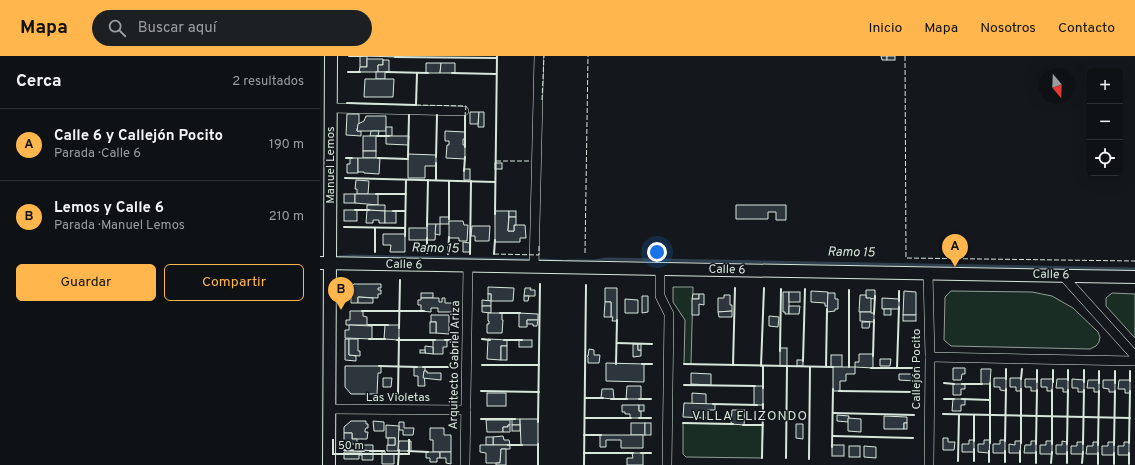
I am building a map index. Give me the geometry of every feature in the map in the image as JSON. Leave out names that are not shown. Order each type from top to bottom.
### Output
[{"type":"street","name":"Manuel Lemos","points":[[328,465],[329,409],[325,264],[331,108],[331,56]]},
{"type":"street","points":[[534,267],[539,56]]},
{"type":"street","points":[[331,108],[464,111]]},
{"type":"street","name":"Calle 6","points":[[325,264],[1135,277]]},
{"type":"street","name":"Arquitecto Gabriel Ariza","points":[[465,465],[468,266]]},
{"type":"street","points":[[660,269],[660,296],[669,314],[667,465]]},
{"type":"street","name":"Callejón Pocito","points":[[928,273],[930,357],[929,465]]},
{"type":"street","points":[[1063,276],[1135,356]]},
{"type":"street","points":[[930,357],[1135,361]]},
{"type":"street","name":"Las Violetas","points":[[329,409],[466,410]]},
{"type":"green space","points":[[673,287],[693,287],[691,364],[684,364],[685,320],[673,302]]},
{"type":"green space","points":[[951,291],[1032,292],[1052,296],[1073,308],[1098,332],[1100,337],[1099,342],[1096,346],[1090,349],[951,346],[944,340],[945,297]]},
{"type":"green space","points":[[1112,293],[1135,294],[1135,338],[1106,306],[1106,298]]},
{"type":"green space","points":[[683,423],[763,425],[762,458],[686,457],[683,454]]},
{"type":"building","points":[[360,56],[367,56],[367,67],[360,67]]},
{"type":"building","points":[[367,56],[396,56],[396,57]]},
{"type":"building","points":[[881,56],[887,56],[887,60],[882,60]]},
{"type":"building","points":[[887,56],[895,56],[895,60],[887,60]]},
{"type":"building","points":[[367,59],[383,59],[383,65],[378,65],[378,72],[359,72],[360,67],[367,67]]},
{"type":"building","points":[[383,60],[389,60],[389,72],[378,72],[378,65],[383,65]]},
{"type":"building","points":[[426,63],[441,63],[440,73],[426,73]]},
{"type":"building","points":[[441,63],[455,63],[455,73],[440,73]]},
{"type":"building","points":[[376,72],[385,72],[385,79],[376,79]]},
{"type":"building","points":[[365,79],[394,79],[393,97],[364,97]]},
{"type":"building","points":[[470,112],[479,112],[478,124],[470,124]]},
{"type":"building","points":[[479,112],[484,112],[484,127],[478,127]]},
{"type":"building","points":[[347,114],[359,114],[357,131],[361,131],[361,136],[346,135]]},
{"type":"building","points":[[366,116],[386,116],[386,131],[357,131],[358,124],[364,121]]},
{"type":"building","points":[[386,127],[392,127],[392,136],[386,136]]},
{"type":"building","points":[[371,131],[379,131],[378,136],[370,136]]},
{"type":"building","points":[[445,131],[465,132],[463,145],[465,145],[465,159],[446,158],[447,145],[449,145],[449,141],[445,141]]},
{"type":"building","points":[[363,136],[376,136],[376,151],[363,151]]},
{"type":"building","points":[[386,136],[409,136],[408,145],[386,144]]},
{"type":"building","points":[[363,151],[376,151],[376,158],[363,158]]},
{"type":"building","points":[[408,154],[436,155],[436,166],[425,166],[425,178],[408,178]]},
{"type":"building","points":[[350,158],[358,158],[358,173],[347,173],[347,164],[350,164]]},
{"type":"building","points":[[358,158],[380,158],[379,174],[358,172]]},
{"type":"building","points":[[495,163],[502,163],[502,169],[495,169]]},
{"type":"building","points":[[464,169],[470,169],[470,180],[464,180]]},
{"type":"building","points":[[356,180],[369,181],[368,194],[357,194],[357,189],[355,189]]},
{"type":"building","points":[[344,194],[355,194],[355,203],[344,203]]},
{"type":"building","points":[[355,194],[378,194],[378,205],[355,203]]},
{"type":"building","points":[[367,205],[385,205],[385,211],[367,210]]},
{"type":"building","points":[[736,205],[786,205],[786,220],[776,220],[776,212],[768,212],[768,219],[736,219]]},
{"type":"building","points":[[344,210],[357,210],[357,221],[344,221]]},
{"type":"building","points":[[367,210],[385,211],[385,223],[379,223],[379,220],[373,220],[373,223],[366,223]]},
{"type":"building","points":[[385,211],[396,211],[396,223],[385,223]]},
{"type":"building","points":[[495,211],[509,211],[508,231],[514,231],[514,225],[525,225],[526,238],[520,238],[520,242],[495,242]]},
{"type":"building","points":[[509,211],[516,211],[516,217],[509,217]]},
{"type":"building","points":[[440,217],[449,217],[449,224],[440,224]]},
{"type":"building","points":[[509,217],[516,217],[514,231],[508,231]]},
{"type":"building","points":[[449,221],[463,221],[464,225],[468,225],[467,241],[459,241],[459,238],[449,238]]},
{"type":"building","points":[[427,224],[436,224],[435,240],[427,240]]},
{"type":"building","points":[[436,224],[440,224],[440,235],[435,234]]},
{"type":"building","points":[[472,226],[490,226],[489,241],[475,241],[475,236],[471,236]]},
{"type":"building","points":[[409,228],[427,228],[427,240],[409,240]]},
{"type":"building","points":[[383,234],[405,234],[405,252],[390,252],[391,245],[383,245]]},
{"type":"building","points":[[463,242],[470,243],[470,252],[463,252]]},
{"type":"building","points":[[354,284],[381,284],[381,288],[378,288],[378,290],[381,290],[381,294],[378,294],[378,298],[358,297],[358,303],[351,303],[351,287]]},
{"type":"building","points":[[488,287],[514,288],[513,301],[491,301],[491,294],[488,294]]},
{"type":"building","points":[[525,288],[535,290],[535,296],[524,296]]},
{"type":"building","points":[[605,288],[617,288],[617,321],[612,321],[613,317],[611,317],[611,302],[605,302]]},
{"type":"building","points":[[866,290],[875,290],[875,299],[866,298]]},
{"type":"building","points":[[811,291],[828,292],[828,306],[825,306],[825,303],[811,302]]},
{"type":"building","points":[[904,291],[916,292],[916,315],[903,315]]},
{"type":"building","points":[[783,292],[789,292],[789,314],[785,314],[785,312],[783,312]]},
{"type":"building","points":[[789,292],[800,292],[800,302],[789,302]]},
{"type":"building","points":[[421,293],[433,293],[433,298],[421,298]]},
{"type":"building","points":[[828,293],[835,293],[835,299],[838,299],[838,309],[835,309],[835,311],[827,312]]},
{"type":"building","points":[[488,294],[491,294],[491,301],[488,301]]},
{"type":"building","points":[[693,294],[699,294],[699,299],[692,299]]},
{"type":"building","points":[[699,294],[704,294],[704,305],[699,304],[699,315],[692,315],[692,299],[699,299]]},
{"type":"building","points":[[724,295],[730,295],[730,305],[732,305],[732,311],[718,312],[718,298],[724,298]]},
{"type":"building","points":[[860,295],[866,295],[866,298],[871,298],[871,312],[859,312]]},
{"type":"building","points":[[524,296],[529,296],[528,301],[524,301]]},
{"type":"building","points":[[642,296],[648,296],[648,312],[642,313]]},
{"type":"building","points":[[358,297],[373,298],[373,303],[358,303]]},
{"type":"building","points":[[421,298],[439,298],[439,302],[442,302],[442,298],[445,298],[445,303],[453,303],[453,312],[438,312],[438,308],[431,308],[431,312],[421,311],[421,305],[418,305],[418,300],[421,300]]},
{"type":"building","points":[[882,298],[899,299],[899,309],[882,309]]},
{"type":"building","points":[[625,299],[638,300],[638,313],[625,313]]},
{"type":"building","points":[[482,300],[491,301],[491,306],[482,306]]},
{"type":"building","points":[[605,302],[611,302],[611,317],[604,317]]},
{"type":"building","points":[[482,306],[491,306],[491,313],[482,312]]},
{"type":"building","points":[[789,306],[800,306],[799,314],[789,314]]},
{"type":"building","points":[[884,309],[891,309],[891,315],[884,315]]},
{"type":"building","points":[[350,311],[363,311],[363,316],[367,317],[367,325],[346,325],[346,320],[350,320]]},
{"type":"building","points":[[732,311],[732,317],[719,317],[718,312]]},
{"type":"building","points":[[860,312],[874,313],[874,322],[860,321]]},
{"type":"building","points":[[488,313],[502,313],[502,333],[487,333],[487,324],[489,324]]},
{"type":"building","points":[[519,313],[538,314],[538,320],[527,320],[527,327],[519,327]]},
{"type":"building","points":[[431,315],[449,315],[449,334],[436,333],[436,322],[431,322]]},
{"type":"building","points":[[903,315],[916,315],[916,321],[903,321]]},
{"type":"building","points":[[769,316],[779,317],[778,327],[769,326]]},
{"type":"building","points":[[527,320],[538,320],[537,326],[527,324]]},
{"type":"building","points":[[430,322],[436,322],[436,333],[430,333]]},
{"type":"building","points":[[862,322],[870,322],[869,328],[862,328]]},
{"type":"building","points":[[349,325],[372,326],[372,339],[345,338],[345,330],[349,330]]},
{"type":"building","points":[[385,325],[399,325],[399,340],[384,339]]},
{"type":"building","points":[[345,339],[349,339],[349,355],[356,356],[356,361],[345,360]]},
{"type":"building","points":[[349,339],[358,339],[358,351],[360,351],[360,356],[349,355]]},
{"type":"building","points":[[488,339],[507,340],[507,346],[501,346],[501,360],[487,359]]},
{"type":"building","points":[[433,340],[447,340],[447,347],[443,347],[443,354],[433,354]]},
{"type":"building","points":[[519,340],[532,340],[532,347],[519,347]]},
{"type":"building","points":[[633,344],[638,344],[638,350],[641,350],[641,356],[633,357]]},
{"type":"building","points":[[638,344],[641,344],[641,350],[638,350]]},
{"type":"building","points":[[425,346],[433,347],[433,354],[425,353]]},
{"type":"building","points":[[501,346],[507,346],[507,360],[501,360]]},
{"type":"building","points":[[780,348],[787,348],[787,366],[780,366]]},
{"type":"building","points":[[589,349],[594,350],[594,355],[600,355],[599,363],[588,363],[587,356]]},
{"type":"building","points":[[420,350],[425,350],[425,353],[420,353]]},
{"type":"building","points":[[859,354],[873,354],[873,368],[855,367],[855,362],[859,362]]},
{"type":"building","points":[[831,355],[842,355],[842,367],[831,367]]},
{"type":"building","points":[[880,359],[891,359],[890,366],[880,366]]},
{"type":"building","points":[[797,360],[803,360],[803,366],[797,366]]},
{"type":"building","points":[[606,363],[644,364],[644,382],[606,381]]},
{"type":"building","points":[[345,366],[381,366],[381,373],[378,373],[377,394],[351,394],[345,387]]},
{"type":"building","points":[[414,367],[425,367],[425,386],[418,386],[418,376],[414,376]]},
{"type":"building","points":[[833,367],[855,367],[855,374],[846,374],[846,381],[840,381],[840,391],[833,391]]},
{"type":"building","points":[[953,368],[965,368],[965,374],[962,374],[961,380],[953,380]]},
{"type":"building","points":[[981,369],[991,369],[990,384],[981,384]]},
{"type":"building","points":[[424,371],[427,371],[427,373],[441,373],[441,380],[423,378]]},
{"type":"building","points":[[691,373],[711,374],[711,385],[691,384]]},
{"type":"building","points":[[899,374],[915,374],[915,381],[899,380]]},
{"type":"building","points":[[383,378],[392,378],[391,387],[383,387]]},
{"type":"building","points":[[994,378],[1006,378],[1006,391],[1000,390],[1000,387],[994,387]]},
{"type":"building","points":[[1010,378],[1021,378],[1021,391],[1016,391],[1016,387],[1010,387]]},
{"type":"building","points":[[1025,379],[1037,379],[1037,391],[1031,391],[1031,387],[1025,387]]},
{"type":"building","points":[[1041,379],[1053,379],[1052,391],[1047,391],[1047,387],[1041,387]]},
{"type":"building","points":[[1057,379],[1068,379],[1068,392],[1063,392],[1063,388],[1056,388]]},
{"type":"building","points":[[1072,379],[1084,380],[1084,392],[1078,392],[1078,388],[1072,388]]},
{"type":"building","points":[[1088,380],[1099,380],[1099,392],[1094,392],[1094,388],[1087,388]]},
{"type":"building","points":[[1103,380],[1115,380],[1115,392],[1109,392],[1109,389],[1103,388]]},
{"type":"building","points":[[1119,380],[1130,380],[1130,393],[1125,393],[1125,389],[1118,389]]},
{"type":"building","points":[[953,384],[965,384],[965,389],[961,389],[961,395],[953,395]]},
{"type":"building","points":[[627,386],[641,386],[641,399],[626,399]]},
{"type":"building","points":[[754,386],[763,386],[763,405],[754,405]]},
{"type":"building","points":[[602,389],[613,389],[614,399],[601,398]]},
{"type":"building","points":[[487,393],[506,393],[506,406],[487,406]]},
{"type":"building","points":[[692,393],[706,394],[706,404],[692,404]]},
{"type":"building","points":[[953,399],[965,399],[965,405],[961,405],[961,411],[952,411]]},
{"type":"building","points":[[684,403],[715,404],[715,410],[707,410],[707,418],[683,417]]},
{"type":"building","points":[[622,405],[639,405],[641,418],[630,418],[630,414],[625,414],[625,412],[622,412]]},
{"type":"building","points":[[639,405],[644,405],[644,411],[639,411]]},
{"type":"building","points":[[732,410],[745,410],[744,425],[731,424]]},
{"type":"building","points":[[837,415],[849,416],[848,422],[837,421]]},
{"type":"building","points":[[884,416],[907,417],[907,423],[904,423],[904,429],[884,429]]},
{"type":"building","points":[[848,418],[861,419],[861,432],[848,431]]},
{"type":"building","points":[[512,419],[520,419],[520,425],[512,425]]},
{"type":"building","points":[[520,419],[538,419],[538,445],[521,445]]},
{"type":"building","points":[[486,420],[510,420],[510,425],[508,425],[508,427],[503,427],[503,432],[487,432]]},
{"type":"building","points":[[351,421],[366,421],[366,424],[368,424],[368,428],[365,430],[365,432],[368,432],[367,439],[352,439],[352,433],[344,433],[344,427]]},
{"type":"building","points":[[373,421],[384,422],[384,431],[374,431]]},
{"type":"building","points":[[399,422],[404,422],[404,428],[414,428],[413,435],[403,435],[403,430],[399,430]]},
{"type":"building","points":[[631,423],[645,423],[645,435],[631,435]]},
{"type":"building","points":[[645,423],[651,423],[651,435],[645,435]]},
{"type":"building","points":[[904,423],[907,423],[907,429],[904,429]]},
{"type":"building","points":[[796,424],[803,424],[803,439],[796,438]]},
{"type":"building","points":[[386,425],[399,426],[398,451],[387,451],[387,445],[395,445],[395,438],[386,438]]},
{"type":"building","points":[[508,425],[510,425],[510,432],[503,432],[503,427],[508,427]]},
{"type":"building","points":[[512,425],[520,425],[520,431],[512,431]]},
{"type":"building","points":[[430,428],[444,428],[444,435],[451,435],[451,452],[433,452],[433,440],[430,440]]},
{"type":"building","points":[[344,433],[352,433],[352,439],[357,439],[357,444],[344,444]]},
{"type":"building","points":[[600,435],[643,435],[643,448],[621,448],[621,440],[606,440],[606,447],[600,447]]},
{"type":"building","points":[[503,436],[504,440],[509,440],[510,445],[493,445],[493,437]]},
{"type":"building","points":[[486,437],[493,437],[493,445],[486,445]]},
{"type":"building","points":[[388,438],[395,438],[395,445],[388,445]]},
{"type":"building","points":[[943,438],[948,438],[948,442],[955,442],[954,450],[943,450]]},
{"type":"building","points":[[969,440],[974,440],[974,452],[962,452],[962,444],[969,444]]},
{"type":"building","points":[[984,440],[990,440],[989,453],[978,452],[978,444],[984,444]]},
{"type":"building","points":[[1000,440],[1005,440],[1005,453],[993,453],[993,444],[1000,444]]},
{"type":"building","points":[[399,441],[411,441],[411,451],[398,451]]},
{"type":"building","points":[[1015,441],[1021,441],[1020,453],[1009,453],[1009,444],[1015,445]]},
{"type":"building","points":[[1031,441],[1036,441],[1036,453],[1024,453],[1025,445],[1031,445]]},
{"type":"building","points":[[1046,441],[1052,441],[1052,454],[1040,454],[1040,445],[1046,445]]},
{"type":"building","points":[[1062,441],[1067,442],[1067,454],[1056,454],[1056,445],[1062,445]]},
{"type":"building","points":[[1077,442],[1083,442],[1083,454],[1071,454],[1071,446],[1077,446]]},
{"type":"building","points":[[1093,442],[1098,442],[1098,454],[1086,454],[1087,446],[1093,446]]},
{"type":"building","points":[[1108,442],[1114,442],[1114,455],[1102,455],[1102,446],[1108,446]]},
{"type":"building","points":[[1124,442],[1129,442],[1129,455],[1118,455],[1118,446],[1124,446]]},
{"type":"building","points":[[362,445],[373,445],[373,451],[362,450]]},
{"type":"building","points":[[480,445],[510,445],[510,449],[501,449],[500,463],[486,463],[486,453],[480,452]]},
{"type":"building","points":[[832,445],[844,445],[844,456],[832,456]]},
{"type":"building","points":[[849,446],[860,446],[860,457],[849,457]]},
{"type":"building","points":[[864,446],[876,447],[876,458],[864,457]]},
{"type":"building","points":[[501,449],[506,449],[506,465],[496,465],[496,463],[500,463]]},
{"type":"building","points":[[362,450],[373,451],[373,460],[362,460],[362,455],[359,455],[359,459],[344,459],[344,452],[362,452]]},
{"type":"building","points":[[382,451],[385,451],[385,454],[394,454],[394,464],[382,464]]},
{"type":"building","points":[[426,452],[440,452],[440,458],[437,458],[437,462],[430,462],[430,458],[426,458]]},
{"type":"building","points":[[440,452],[451,452],[451,464],[446,463],[446,458],[440,458]]},
{"type":"building","points":[[632,453],[643,453],[643,465],[627,465],[627,458],[633,458]]},
{"type":"waterway","name":"Ramo 15","points":[[339,257],[352,256],[532,260]]},
{"type":"waterway","name":"Ramo 15","points":[[567,261],[595,261],[606,259],[1135,269]]},
{"type":"waterway","name":"Ramo 15","points":[[540,260],[561,261]]},
{"type":"fence","points":[[542,100],[544,56]]},
{"type":"fence","points":[[585,253],[588,56]]},
{"type":"fence","points":[[905,56],[906,258],[1135,261]]},
{"type":"fence","points":[[416,105],[466,106],[465,116]]},
{"type":"fence","points":[[496,161],[531,161]]},
{"type":"fence","points":[[494,254],[539,255],[539,246]]},
{"type":"wall","points":[[349,56],[363,56]]},
{"type":"wall","points":[[495,214],[497,56]]},
{"type":"wall","points":[[395,57],[497,58]]},
{"type":"wall","points":[[348,72],[360,72]]},
{"type":"wall","points":[[386,72],[428,73]]},
{"type":"wall","points":[[347,103],[416,105],[417,73]]},
{"type":"wall","points":[[452,73],[496,74]]},
{"type":"wall","points":[[408,157],[409,115]]},
{"type":"wall","points":[[436,157],[437,115]]},
{"type":"wall","points":[[465,116],[465,147]]},
{"type":"wall","points":[[377,136],[389,136]]},
{"type":"wall","points":[[464,171],[465,157]]},
{"type":"wall","points":[[346,158],[352,158]]},
{"type":"wall","points":[[378,158],[408,159]]},
{"type":"wall","points":[[436,163],[436,180]]},
{"type":"wall","points":[[345,178],[495,182]]},
{"type":"wall","points":[[405,236],[406,180]]},
{"type":"wall","points":[[427,226],[428,180]]},
{"type":"wall","points":[[449,181],[449,219]]},
{"type":"wall","points":[[470,254],[471,181]]},
{"type":"wall","points":[[376,194],[406,194]]},
{"type":"wall","points":[[355,210],[369,210]]},
{"type":"wall","points":[[393,211],[405,211]]},
{"type":"wall","points":[[344,227],[405,228]]},
{"type":"wall","points":[[375,228],[375,252]]},
{"type":"wall","points":[[448,254],[449,237]]},
{"type":"wall","points":[[427,238],[427,253]]},
{"type":"wall","points":[[494,254],[495,240]]},
{"type":"wall","points":[[399,328],[400,280]]},
{"type":"wall","points":[[538,422],[540,284]]},
{"type":"wall","points":[[584,465],[586,285]]},
{"type":"wall","points":[[733,365],[735,288]]},
{"type":"wall","points":[[761,366],[764,288]]},
{"type":"wall","points":[[780,351],[781,289]]},
{"type":"wall","points":[[803,361],[805,289]]},
{"type":"wall","points":[[849,290],[849,367]]},
{"type":"wall","points":[[899,291],[899,301]]},
{"type":"wall","points":[[874,314],[875,296]]},
{"type":"wall","points":[[897,368],[899,307]]},
{"type":"wall","points":[[826,367],[827,309]]},
{"type":"wall","points":[[362,311],[424,311]]},
{"type":"wall","points":[[500,313],[520,313]]},
{"type":"wall","points":[[616,364],[617,320]]},
{"type":"wall","points":[[873,356],[874,320]]},
{"type":"wall","points":[[368,325],[388,325]]},
{"type":"wall","points":[[398,394],[399,338]]},
{"type":"wall","points":[[369,339],[385,339]]},
{"type":"wall","points":[[482,339],[490,340]]},
{"type":"wall","points":[[397,340],[435,340]]},
{"type":"wall","points":[[445,340],[452,340]]},
{"type":"wall","points":[[504,340],[522,340]]},
{"type":"wall","points":[[617,343],[652,344]]},
{"type":"wall","points":[[642,364],[652,364]]},
{"type":"wall","points":[[684,364],[833,367]]},
{"type":"wall","points":[[482,365],[539,365]]},
{"type":"wall","points":[[379,366],[417,367]]},
{"type":"wall","points":[[763,366],[763,388]]},
{"type":"wall","points":[[786,458],[787,366]]},
{"type":"wall","points":[[423,367],[452,367]]},
{"type":"wall","points":[[809,459],[810,367]]},
{"type":"wall","points":[[871,368],[915,368]]},
{"type":"wall","points":[[1006,369],[1006,379]]},
{"type":"wall","points":[[1021,379],[1022,369]]},
{"type":"wall","points":[[1037,370],[1037,382]]},
{"type":"wall","points":[[1053,370],[1053,382]]},
{"type":"wall","points":[[1068,370],[1068,380]]},
{"type":"wall","points":[[1084,370],[1084,382]]},
{"type":"wall","points":[[1099,371],[1099,383]]},
{"type":"wall","points":[[1115,371],[1115,383]]},
{"type":"wall","points":[[1130,371],[1130,381]]},
{"type":"wall","points":[[944,383],[954,384]]},
{"type":"wall","points":[[990,383],[990,443]]},
{"type":"wall","points":[[962,384],[982,384]]},
{"type":"wall","points":[[684,385],[755,386]]},
{"type":"wall","points":[[832,447],[833,389]]},
{"type":"wall","points":[[1005,441],[1006,389]]},
{"type":"wall","points":[[1021,389],[1021,443]]},
{"type":"wall","points":[[1036,444],[1037,390]]},
{"type":"wall","points":[[1052,390],[1052,444]]},
{"type":"wall","points":[[1067,444],[1068,390]]},
{"type":"wall","points":[[1083,444],[1084,390]]},
{"type":"wall","points":[[481,391],[539,392]]},
{"type":"wall","points":[[839,391],[914,392]]},
{"type":"wall","points":[[1098,445],[1099,391]]},
{"type":"wall","points":[[1114,445],[1115,391]]},
{"type":"wall","points":[[1129,443],[1130,391]]},
{"type":"wall","points":[[585,398],[603,398]]},
{"type":"wall","points":[[611,399],[627,399]]},
{"type":"wall","points":[[639,399],[651,399]]},
{"type":"wall","points":[[944,399],[954,399]]},
{"type":"wall","points":[[962,399],[990,400]]},
{"type":"wall","points":[[713,404],[757,405]]},
{"type":"wall","points":[[762,458],[763,404]]},
{"type":"wall","points":[[833,413],[914,415]]},
{"type":"wall","points":[[943,414],[1130,418]]},
{"type":"wall","points":[[958,461],[959,415]]},
{"type":"wall","points":[[974,415],[974,441]]},
{"type":"wall","points":[[585,418],[631,418]]},
{"type":"wall","points":[[639,418],[651,418]]},
{"type":"wall","points":[[481,419],[515,419]]},
{"type":"wall","points":[[683,423],[733,424]]},
{"type":"wall","points":[[743,425],[763,425]]},
{"type":"wall","points":[[584,435],[601,435]]},
{"type":"wall","points":[[833,436],[913,438]]},
{"type":"wall","points":[[538,444],[538,465]]},
{"type":"wall","points":[[508,445],[522,445]]},
{"type":"wall","points":[[974,449],[974,461]]},
{"type":"wall","points":[[344,450],[364,451]]},
{"type":"wall","points":[[398,465],[399,450]]},
{"type":"wall","points":[[370,451],[384,451]]},
{"type":"wall","points":[[408,451],[428,452]]},
{"type":"wall","points":[[989,451],[989,462]]},
{"type":"wall","points":[[1005,451],[1005,462]]},
{"type":"wall","points":[[1020,451],[1020,462]]},
{"type":"wall","points":[[1036,452],[1036,463]]},
{"type":"wall","points":[[1051,463],[1052,452]]},
{"type":"wall","points":[[1067,452],[1067,463]]},
{"type":"wall","points":[[1082,463],[1083,452]]},
{"type":"wall","points":[[584,453],[633,453]]},
{"type":"wall","points":[[641,453],[651,453]]},
{"type":"wall","points":[[1098,453],[1098,464]]},
{"type":"wall","points":[[1114,453],[1114,464]]},
{"type":"wall","points":[[1129,453],[1129,464]]},
{"type":"place","name":"Calle 6 y Callejón Pocito","points":[[955,267]]},
{"type":"place","name":"Lemos y Calle 6","points":[[341,310]]},
{"type":"district","name":"VILLA ELIZONDO","points":[[750,417]]}]
